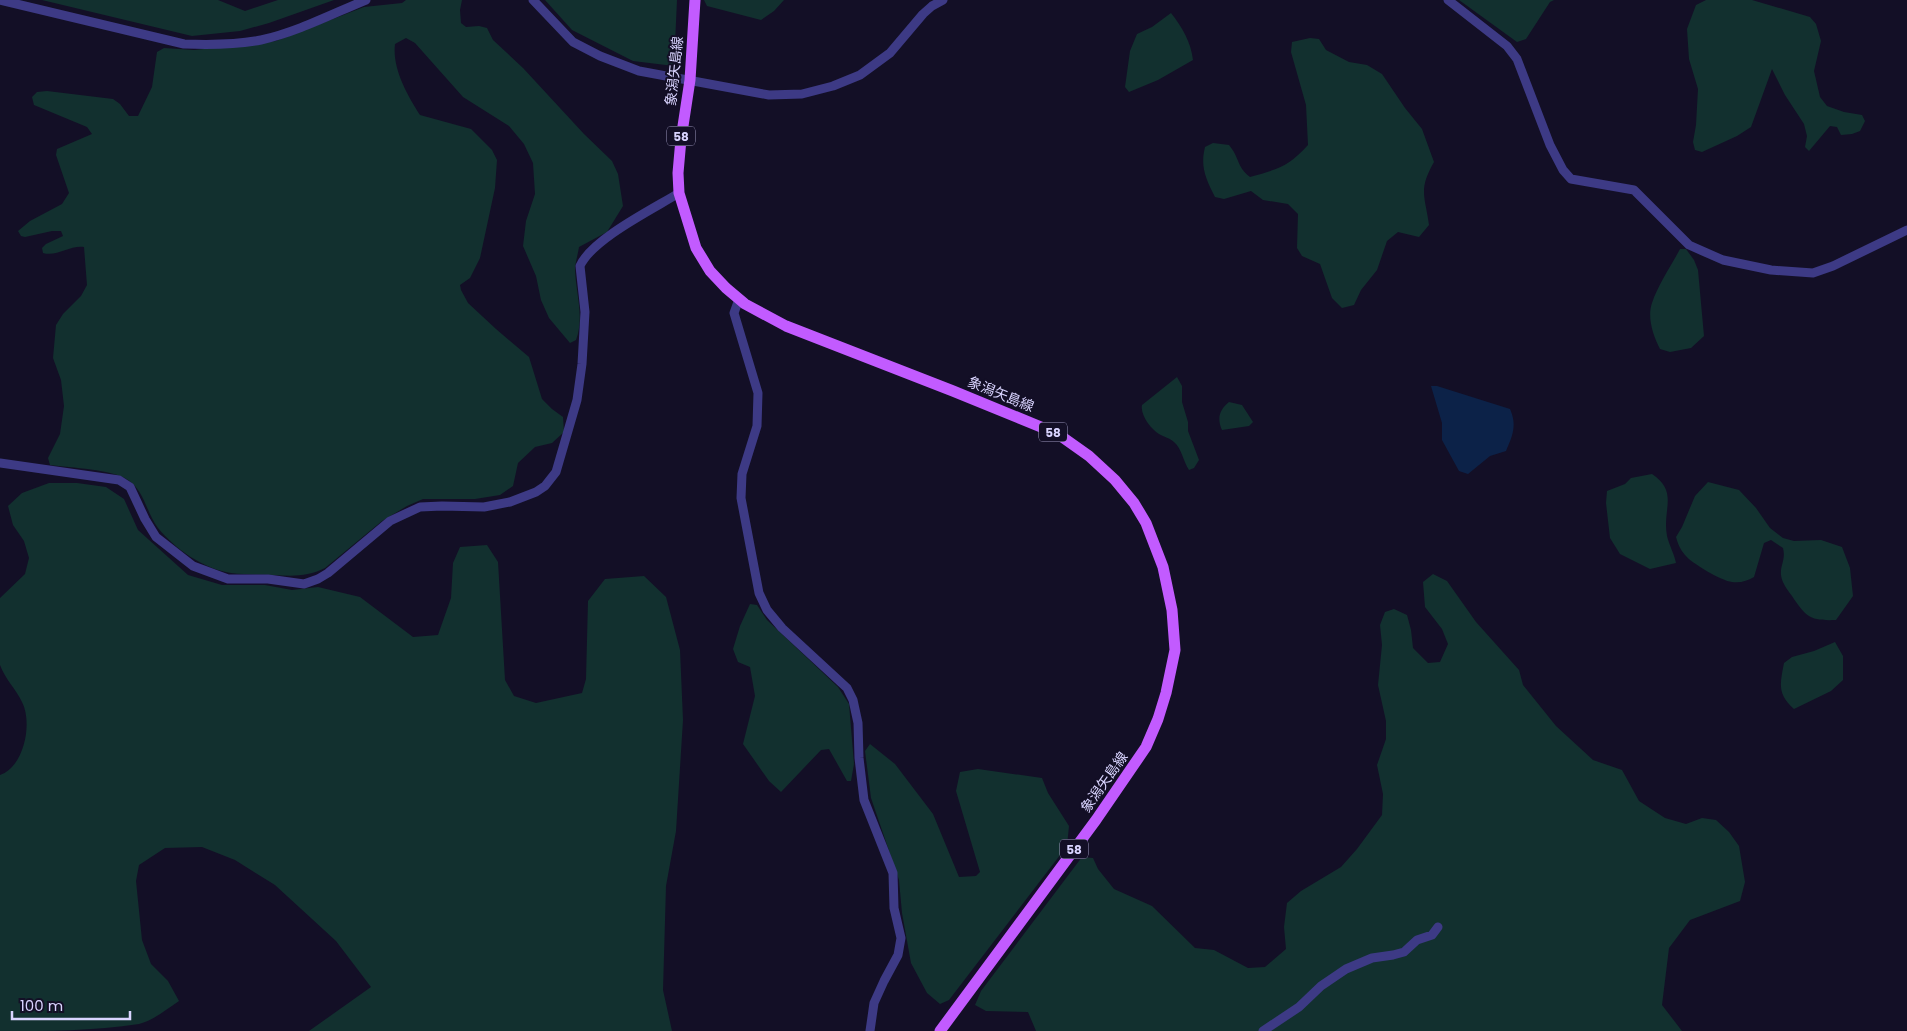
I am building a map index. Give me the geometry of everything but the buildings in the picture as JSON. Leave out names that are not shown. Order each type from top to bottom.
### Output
[{"type":"main road","name":"象潟矢島線","points":[[695,0],[690,80],[678,173],[679,193],[696,248],[710,271],[745,304],[786,326],[962,394],[1058,434],[1089,456],[1115,480],[1134,503],[1146,523],[1163,567],[1172,610],[1175,650],[1158,720],[1146,747],[1096,820],[940,1031]]},
{"type":"street","points":[[0,0],[184,44],[214,45],[261,40],[281,34],[366,0]]},
{"type":"street","points":[[533,0],[574,42],[600,56],[639,71],[769,95],[802,94],[833,86],[860,75],[890,53],[923,14],[943,0]]},
{"type":"street","points":[[1448,0],[1507,46],[1517,59],[1550,145],[1563,170],[1571,179],[1634,190],[1689,245],[1723,260],[1771,270],[1813,272],[1833,266],[1907,230]]},
{"type":"street","points":[[0,464],[119,480],[130,486],[145,519],[156,537],[193,566],[228,579],[268,579],[304,584],[328,573],[390,521],[420,507],[484,507],[510,502],[536,492],[545,486],[556,472],[577,400],[582,364],[585,312],[580,266],[583,260],[606,237],[679,193]]},
{"type":"street","points":[[739,299],[734,313],[758,393],[757,426],[742,474],[741,498],[759,593],[767,610],[782,628],[847,688],[854,700],[858,723],[859,758],[864,800],[893,873],[894,908],[901,938],[898,955],[874,1004],[870,1031]]},
{"type":"street","points":[[1263,1031],[1300,1007],[1321,986],[1346,969],[1372,958],[1404,952],[1417,940],[1432,935],[1438,926]]},
{"type":"green space","points":[[42,0],[218,0],[245,11],[278,0],[334,0],[240,31],[192,36]]},
{"type":"green space","points":[[406,0],[462,0],[460,10],[461,23],[466,27],[479,26],[487,28],[493,40],[523,68],[584,134],[612,161],[618,174],[623,206],[607,232],[579,247],[575,276],[580,322],[576,340],[570,343],[549,318],[541,300],[536,276],[523,246],[526,221],[535,194],[533,163],[524,144],[509,126],[463,97],[415,43],[406,38],[395,44],[398,72],[410,99],[420,115],[471,129],[492,150],[497,160],[495,188],[480,258],[470,278],[460,285],[461,290],[468,303],[529,357],[542,399],[563,417],[564,432],[552,443],[535,447],[518,463],[513,486],[500,495],[475,499],[423,499],[382,521],[319,571],[287,576],[221,571],[191,557],[165,536],[154,522],[142,496],[128,480],[102,471],[50,465],[48,458],[60,434],[64,406],[61,380],[53,358],[56,325],[63,314],[81,296],[87,285],[84,247],[48,254],[43,253],[42,248],[46,244],[63,236],[61,231],[25,237],[21,236],[18,231],[30,221],[62,204],[69,193],[56,155],[57,149],[92,134],[87,127],[34,105],[32,97],[37,92],[47,91],[113,99],[120,104],[129,116],[138,116],[152,87],[157,52],[164,48],[194,50],[276,41],[364,7],[402,3]]},
{"type":"green space","points":[[545,0],[677,0],[674,66],[633,61],[572,30]]},
{"type":"green space","points":[[704,0],[784,0],[774,11],[761,20],[707,6]]},
{"type":"green space","points":[[1459,0],[1554,0],[1550,2],[1526,39],[1517,42]]},
{"type":"green space","points":[[1706,0],[1752,0],[1810,17],[1816,24],[1821,41],[1814,71],[1820,97],[1827,106],[1844,112],[1862,115],[1865,121],[1860,131],[1841,135],[1837,127],[1830,126],[1809,151],[1805,147],[1807,136],[1804,124],[1785,95],[1772,69],[1751,127],[1737,136],[1702,152],[1695,150],[1693,142],[1698,89],[1689,59],[1687,29],[1696,5]]},
{"type":"green space","points":[[1171,13],[1185,35],[1193,60],[1158,80],[1129,92],[1125,87],[1130,51],[1137,34],[1152,27]]},
{"type":"green space","points":[[1310,38],[1319,39],[1326,50],[1349,62],[1367,65],[1382,74],[1422,129],[1434,162],[1424,187],[1429,225],[1419,237],[1398,232],[1387,241],[1377,270],[1361,290],[1354,305],[1342,308],[1332,298],[1320,264],[1302,256],[1297,248],[1298,214],[1288,204],[1263,200],[1251,191],[1224,199],[1215,197],[1207,179],[1203,161],[1205,147],[1213,143],[1229,145],[1242,169],[1250,177],[1268,172],[1288,163],[1308,145],[1306,105],[1291,52],[1292,42]]},
{"type":"green space","points":[[1680,249],[1686,249],[1698,270],[1704,336],[1691,348],[1670,352],[1660,349],[1657,344],[1650,314],[1658,289]]},
{"type":"green space","points":[[1177,377],[1182,386],[1182,402],[1188,422],[1188,431],[1199,460],[1194,468],[1189,470],[1177,445],[1153,429],[1144,417],[1142,409],[1142,405]]},
{"type":"green space","points":[[1229,402],[1242,405],[1253,422],[1249,426],[1222,430],[1220,415],[1223,408]]},
{"type":"green space","points":[[1652,474],[1665,487],[1667,494],[1667,536],[1676,563],[1650,569],[1620,554],[1610,538],[1606,503],[1607,491],[1625,484],[1631,478]]},
{"type":"green space","points":[[1708,482],[1739,490],[1756,508],[1770,528],[1783,538],[1794,541],[1821,540],[1842,547],[1850,568],[1853,596],[1836,620],[1820,620],[1810,616],[1801,609],[1782,578],[1783,548],[1771,540],[1764,543],[1754,577],[1741,582],[1727,581],[1714,575],[1685,555],[1676,537],[1695,496]]},
{"type":"green space","points":[[49,483],[77,483],[106,487],[124,499],[138,530],[188,575],[222,585],[265,585],[292,590],[318,587],[360,597],[413,637],[438,635],[451,598],[453,563],[460,547],[487,545],[498,562],[505,680],[514,696],[536,703],[582,693],[586,679],[588,601],[605,579],[644,576],[666,597],[680,650],[683,720],[676,831],[666,886],[663,990],[672,1031],[309,1031],[371,987],[336,941],[275,885],[235,860],[202,847],[165,848],[139,865],[136,881],[142,940],[151,964],[168,981],[179,1001],[155,1017],[139,1024],[53,1031],[0,1031],[0,775],[15,763],[20,754],[24,743],[27,721],[22,702],[0,665],[0,598],[25,574],[29,558],[24,541],[13,525],[8,506],[22,493]]},
{"type":"green space","points":[[1433,574],[1447,581],[1476,622],[1519,670],[1523,685],[1556,726],[1593,760],[1622,770],[1639,801],[1665,818],[1686,824],[1702,818],[1716,820],[1729,832],[1739,846],[1745,882],[1740,901],[1690,920],[1669,948],[1662,1005],[1682,1031],[1036,1031],[1028,1012],[986,1011],[975,1005],[981,991],[1082,857],[1093,858],[1098,869],[1114,889],[1152,906],[1195,948],[1214,950],[1248,968],[1265,967],[1286,949],[1284,927],[1287,903],[1301,891],[1341,867],[1382,815],[1383,794],[1377,765],[1386,739],[1386,721],[1378,685],[1382,645],[1380,625],[1385,612],[1394,609],[1407,615],[1413,648],[1428,663],[1440,662],[1448,644],[1442,629],[1425,607],[1423,582]]},
{"type":"green space","points":[[750,604],[757,605],[767,620],[838,687],[849,704],[854,764],[851,781],[847,781],[829,749],[821,750],[781,792],[769,781],[743,744],[755,696],[750,667],[738,662],[733,649],[740,626]]},
{"type":"green space","points":[[1835,642],[1843,656],[1843,680],[1831,691],[1794,709],[1782,693],[1781,677],[1784,663],[1792,657],[1814,651]]},
{"type":"green space","points":[[870,744],[895,764],[933,814],[959,877],[976,876],[980,872],[956,791],[960,772],[978,769],[1042,778],[1048,793],[1069,826],[1067,846],[949,1000],[940,1004],[927,993],[911,963],[902,913],[899,880],[871,798],[865,751]]},
{"type":"water","points":[[1431,386],[1437,386],[1510,409],[1514,425],[1511,440],[1506,451],[1490,456],[1468,474],[1459,471],[1442,440],[1442,423]]}]
